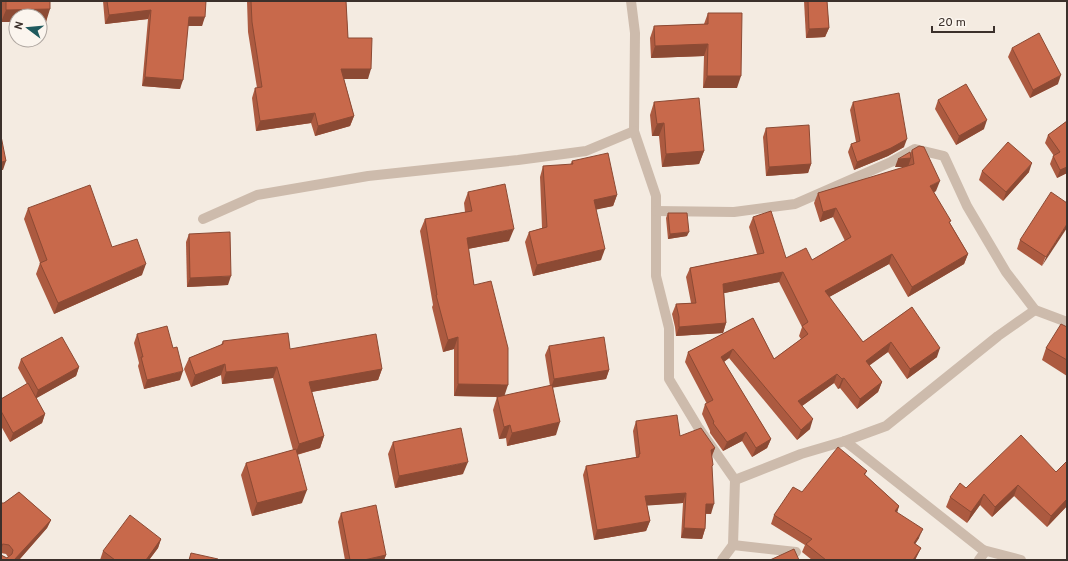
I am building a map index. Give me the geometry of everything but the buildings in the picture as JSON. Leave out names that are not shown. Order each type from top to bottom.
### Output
[{"type":"street","points":[[631,1],[635,33],[634,130],[656,196],[656,276],[669,328],[669,379],[698,427],[735,480],[733,545],[722,560]]},
{"type":"street","points":[[203,219],[257,195],[368,176],[586,151],[634,130]]},
{"type":"street","points":[[656,211],[734,212],[795,204],[891,162],[915,149],[944,156],[967,206],[1006,272],[1035,310],[1067,322]]},
{"type":"street","points":[[735,480],[801,454],[845,441],[886,426],[998,336],[1035,310]]},
{"type":"street","points":[[845,441],[981,555],[1021,560]]},
{"type":"street","points":[[733,545],[796,552]]}]
